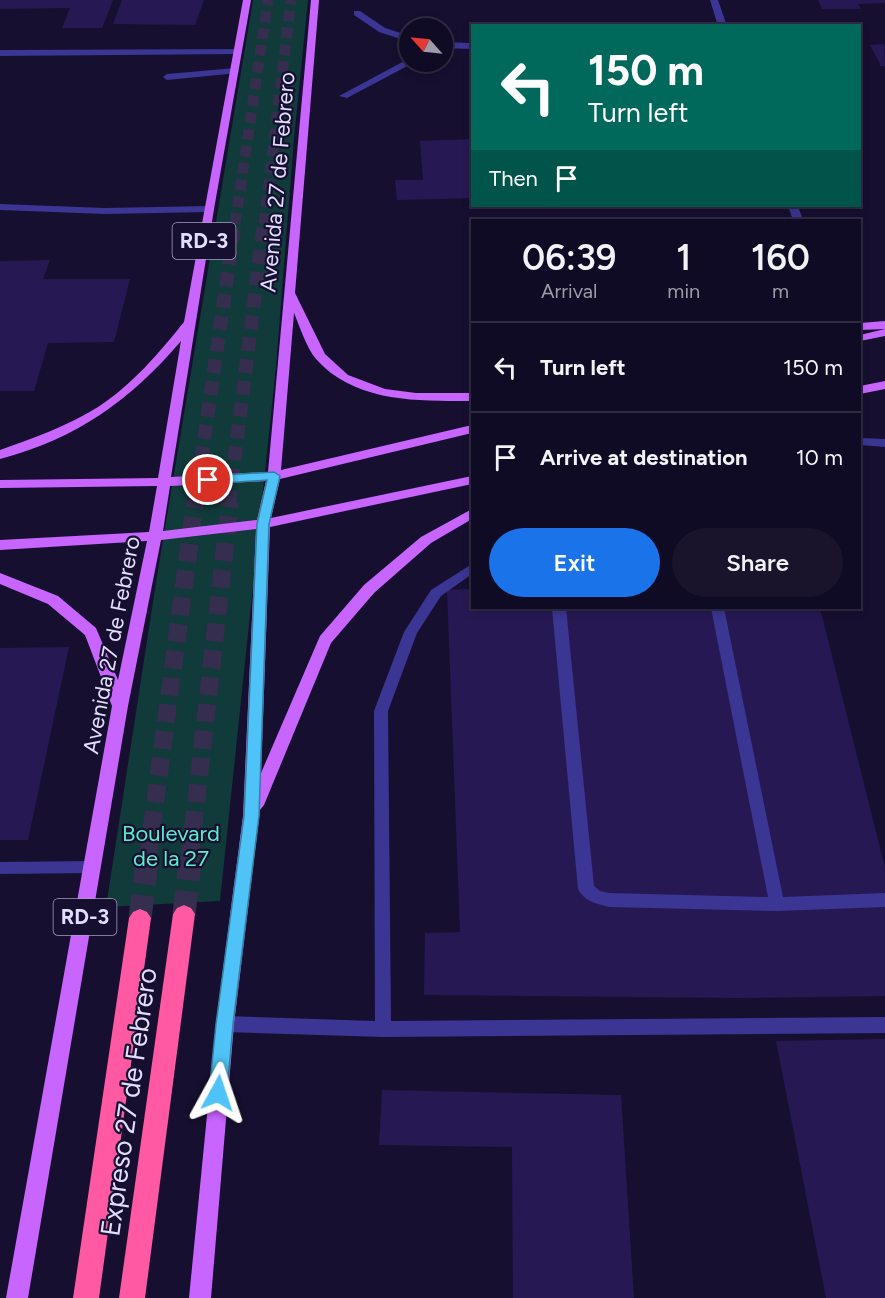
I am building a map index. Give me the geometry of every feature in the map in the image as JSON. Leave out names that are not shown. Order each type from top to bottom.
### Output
[{"type":"highway","name":"Expreso 27 de Febrero","points":[[132,1298],[184,914]]},
{"type":"highway","name":"Expreso 27 de Febrero","points":[[86,1298],[140,918]]},
{"type":"main road","name":"Avenida 27 de Febrero","points":[[17,1298],[120,706],[155,536],[209,209],[247,0]]},
{"type":"main road","name":"Avenida 27 de Febrero","points":[[200,1298],[225,1024],[251,816],[263,524],[274,476],[315,0]]},
{"type":"main road","points":[[290,293],[320,356],[344,378],[383,392],[416,397],[471,397]]},
{"type":"main road","points":[[0,454],[54,435],[111,404],[154,366],[190,323]]},
{"type":"main road","points":[[861,326],[885,325]]},
{"type":"main road","points":[[861,338],[885,332]]},
{"type":"main road","points":[[861,390],[885,385]]},
{"type":"main road","points":[[0,484],[164,482],[274,476],[471,429]]},
{"type":"main road","points":[[0,545],[155,536],[263,524],[471,480]]},
{"type":"main road","points":[[251,816],[325,640],[369,589],[426,540],[471,514]]},
{"type":"main road","points":[[0,578],[53,600],[91,632],[120,706]]},
{"type":"street","points":[[714,0],[722,24]]},
{"type":"street","points":[[357,12],[382,30],[399,35]]},
{"type":"street","points":[[453,46],[471,46]]},
{"type":"street","points":[[0,53],[238,51]]},
{"type":"street","points":[[344,96],[399,67]]},
{"type":"lane","points":[[167,77],[235,71]]},
{"type":"lane","points":[[0,207],[105,211],[209,209]]},
{"type":"lane","points":[[861,442],[885,444]]},
{"type":"lane","points":[[383,1029],[381,711],[411,632],[436,593],[471,569]]},
{"type":"lane","points":[[559,609],[586,889],[596,897],[609,900],[777,904],[885,900]]},
{"type":"lane","points":[[718,609],[777,904]]},
{"type":"lane","points":[[0,867],[93,867]]},
{"type":"lane","points":[[225,1024],[383,1029],[885,1025]]},
{"type":"green space","name":"Boulevard de la 27","points":[[253,0],[308,0],[294,139],[276,367],[220,901],[106,907],[157,576]]},
{"type":"building","points":[[0,0],[113,0],[102,28],[62,28],[70,8],[0,9]]},
{"type":"building","points":[[122,0],[204,0],[195,25],[113,24]]},
{"type":"building","points":[[818,0],[885,0],[885,3],[858,4],[861,9],[822,9]]},
{"type":"building","points":[[884,44],[885,66],[881,66],[870,45]]},
{"type":"building","points":[[471,139],[471,198],[397,200],[395,180],[423,180],[420,141]]},
{"type":"building","points":[[50,260],[43,279],[130,279],[114,342],[48,343],[34,391],[0,391],[0,261]]},
{"type":"building","points":[[471,589],[471,609],[820,609],[885,868],[885,996],[737,998],[424,995],[425,933],[460,932],[447,590]]},
{"type":"building","points":[[69,647],[28,840],[0,840],[0,648]]},
{"type":"building","points":[[885,1039],[885,1298],[826,1298],[776,1041]]},
{"type":"building","points":[[382,1090],[621,1095],[634,1298],[513,1298],[512,1147],[379,1145]]},
{"type":"tunnel","points":[[235,224],[268,0]]},
{"type":"tunnel","points":[[264,224],[291,0]]},
{"type":"tunnel","points":[[195,504],[235,222]]},
{"type":"tunnel","points":[[229,504],[264,222]]},
{"type":"tunnel","points":[[148,856],[195,502]]},
{"type":"tunnel","points":[[190,856],[230,502]]},
{"type":"tunnel","points":[[140,918],[148,855]]},
{"type":"tunnel","points":[[184,914],[191,855]]},
{"type":"route","points":[[208,480],[274,476],[263,524],[251,816],[218,1093]]}]
